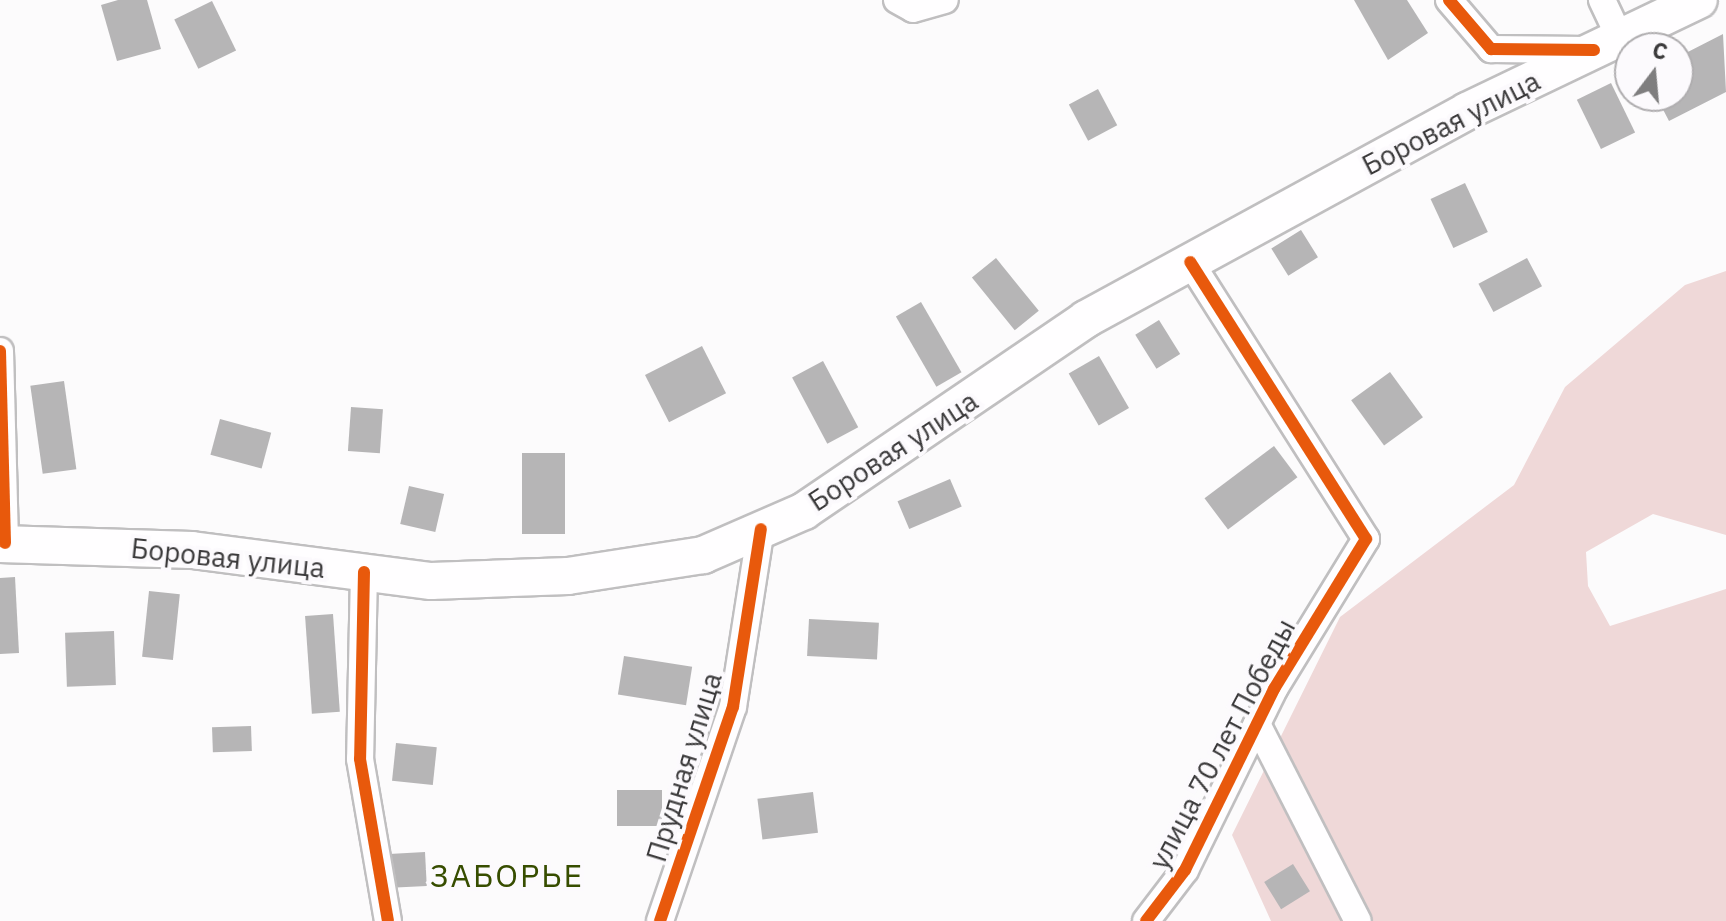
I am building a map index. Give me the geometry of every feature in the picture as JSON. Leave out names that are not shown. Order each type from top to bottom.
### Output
[{"type":"main road","name":"Боровая улица","points":[[2,544],[192,550],[431,581],[568,576],[703,555],[804,511],[1086,319],[1607,44],[1699,0]]},
{"type":"street","points":[[897,0],[913,9],[945,0]]},
{"type":"street","points":[[1449,0],[1491,49],[1607,44],[1602,0]]},
{"type":"street","name":"улица 70 лет Победы","points":[[1146,921],[1185,870],[1257,724],[1366,539],[1190,262]]},
{"type":"street","points":[[0,351],[2,544]]},
{"type":"street","name":"Прудная улица","points":[[660,921],[733,707],[761,529]]},
{"type":"street","points":[[364,572],[360,759],[388,921]]},
{"type":"street","points":[[1257,724],[1358,921]]},
{"type":"shaded area","points":[[1726,271],[1726,535],[1653,514],[1586,552],[1588,586],[1610,626],[1726,589],[1726,921],[1271,921],[1232,835],[1340,617],[1514,485],[1565,387],[1685,285]]},
{"type":"building","points":[[118,0],[147,0],[161,49],[117,61],[101,5]]},
{"type":"building","points":[[1354,0],[1407,0],[1428,33],[1388,60]]},
{"type":"building","points":[[212,1],[236,50],[198,69],[174,19]]},
{"type":"building","points":[[1723,34],[1726,92],[1694,108],[1694,49]]},
{"type":"building","points":[[1611,83],[1614,112],[1625,112],[1635,132],[1601,149],[1577,100]]},
{"type":"building","points":[[1098,89],[1117,125],[1088,141],[1069,104]]},
{"type":"building","points":[[1664,112],[1687,112],[1669,121]]},
{"type":"building","points":[[1465,183],[1488,232],[1453,248],[1431,199]]},
{"type":"building","points":[[1301,230],[1318,257],[1288,276],[1271,249]]},
{"type":"building","points":[[996,258],[1039,311],[1015,330],[972,278]]},
{"type":"building","points":[[1527,258],[1542,286],[1493,312],[1478,284]]},
{"type":"building","points":[[921,302],[962,372],[936,387],[896,316]]},
{"type":"building","points":[[1159,320],[1180,354],[1156,369],[1135,335]]},
{"type":"building","points":[[702,346],[726,393],[669,422],[645,375]]},
{"type":"building","points":[[1099,356],[1129,408],[1099,425],[1069,374]]},
{"type":"building","points":[[823,361],[858,427],[827,444],[792,377]]},
{"type":"building","points":[[1390,372],[1423,417],[1384,446],[1351,400]]},
{"type":"building","points":[[64,381],[76,469],[43,474],[30,386]]},
{"type":"building","points":[[351,407],[383,409],[380,453],[348,451]]},
{"type":"building","points":[[220,419],[271,433],[262,468],[210,455]]},
{"type":"building","points":[[1274,446],[1297,477],[1228,530],[1205,498]]},
{"type":"building","points":[[522,453],[565,453],[565,534],[522,534]]},
{"type":"building","points":[[950,479],[962,507],[909,529],[898,501]]},
{"type":"building","points":[[409,486],[444,494],[435,532],[400,524]]},
{"type":"building","points":[[15,577],[19,653],[0,654],[0,578]]},
{"type":"building","points":[[149,591],[180,594],[173,660],[142,657]]},
{"type":"building","points":[[333,614],[340,712],[312,714],[305,616]]},
{"type":"building","points":[[809,619],[879,623],[877,660],[807,656]]},
{"type":"building","points":[[114,631],[116,685],[67,687],[65,633]]},
{"type":"building","points":[[624,656],[692,667],[686,705],[618,695]]},
{"type":"building","points":[[251,726],[252,751],[213,752],[212,727]]},
{"type":"building","points":[[396,743],[437,747],[433,785],[392,781]]},
{"type":"building","points":[[617,790],[662,790],[662,826],[617,826]]},
{"type":"building","points":[[813,792],[818,833],[762,840],[757,799]]},
{"type":"building","points":[[425,852],[427,886],[391,888],[389,854]]},
{"type":"building","points":[[1293,864],[1310,891],[1281,909],[1264,882]]},
{"type":"cycle path","points":[[1449,0],[1491,49],[1594,50]]},
{"type":"cycle path","points":[[1146,921],[1185,870],[1274,689],[1366,539],[1190,262]]},
{"type":"cycle path","points":[[0,351],[5,543]]},
{"type":"cycle path","points":[[660,921],[733,707],[761,529]]},
{"type":"cycle path","points":[[364,572],[360,759],[388,921]]},
{"type":"district","name":"ЗАБОРЬЕ","points":[[507,875]]}]
